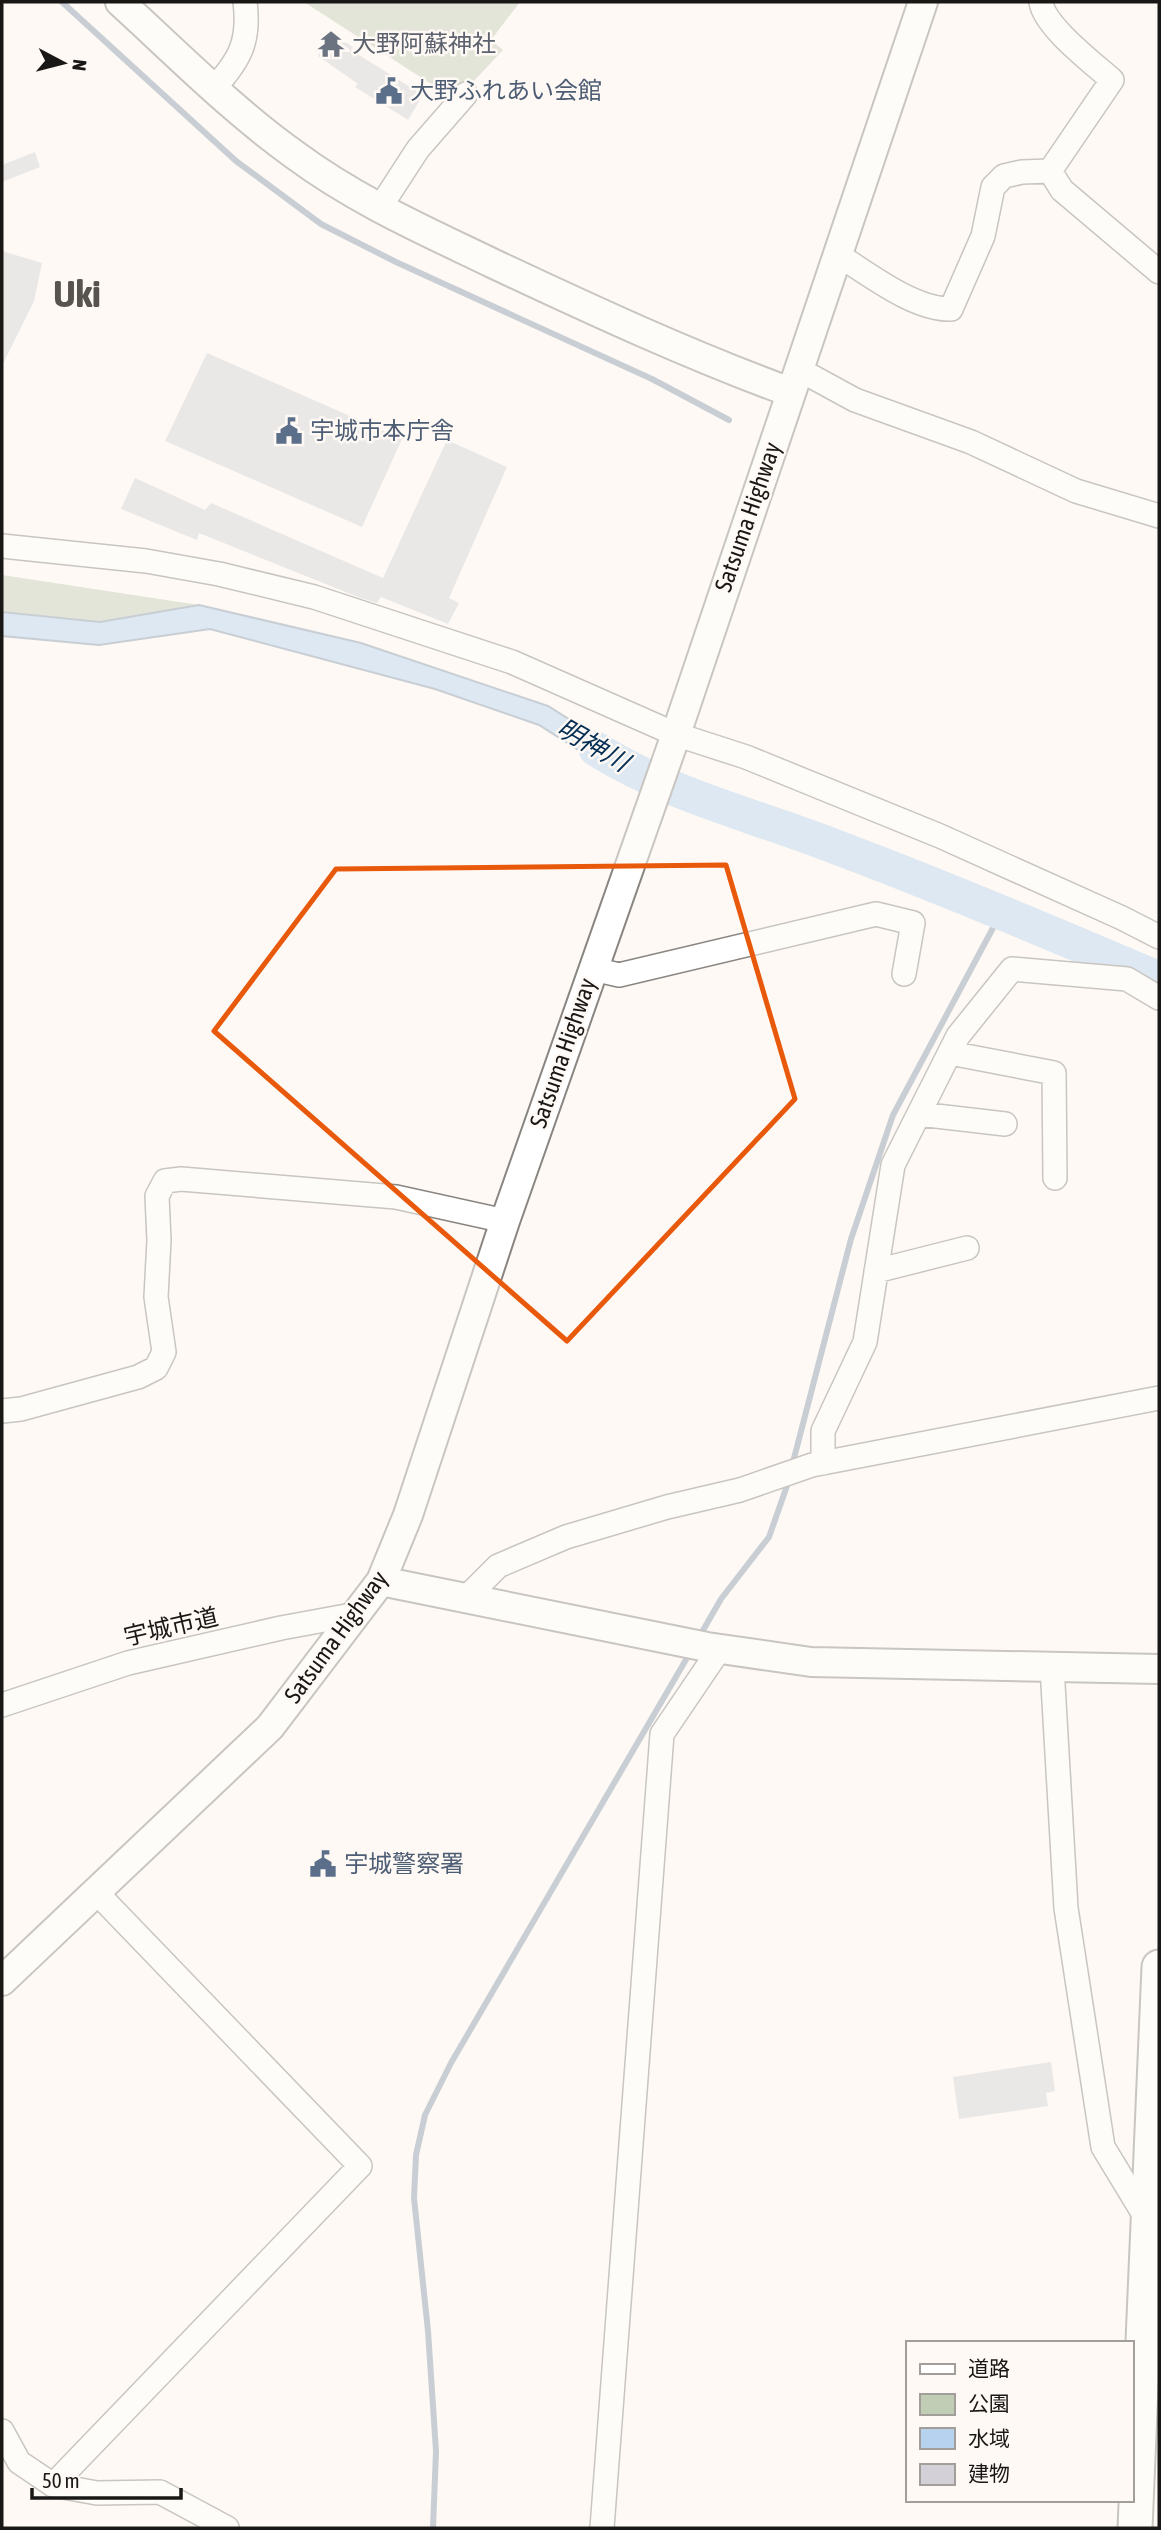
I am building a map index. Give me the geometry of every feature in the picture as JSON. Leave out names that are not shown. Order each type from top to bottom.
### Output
[{"type":"main road","points":[[1135,2528],[1151,2320],[1148,2221],[1159,1967]]},
{"type":"street","points":[[120,2],[214,88],[295,155],[380,209],[611,318],[737,372],[794,380],[855,400],[971,442],[1076,491],[1159,516]]},
{"type":"street","points":[[214,88],[237,62],[245,43],[246,2]]},
{"type":"street","name":"Satsuma Highway","points":[[2,1981],[271,1727],[381,1581],[408,1515],[505,1221],[674,739],[923,2]]},
{"type":"street","points":[[1041,2],[1042,9],[1064,38],[1112,80],[1050,171]]},
{"type":"street","points":[[380,209],[418,149],[466,94]]},
{"type":"street","points":[[838,255],[902,294],[936,309],[951,309],[983,236],[993,187],[1004,177],[1022,172],[1050,171]]},
{"type":"street","points":[[1050,171],[1062,190],[1159,272]]},
{"type":"street","points":[[2,546],[146,561],[219,574],[314,597],[512,662],[674,739],[746,757],[940,836],[1159,937]]},
{"type":"street","points":[[593,969],[620,975],[876,914],[913,923],[904,974]]},
{"type":"street","points":[[818,1464],[822,1431],[864,1342],[893,1165],[958,1036],[1012,969],[1127,979],[1159,998]]},
{"type":"street","points":[[950,1054],[1054,1073],[1055,1178]]},
{"type":"street","points":[[919,1114],[1004,1124]]},
{"type":"street","points":[[2,1411],[21,1409],[138,1377],[156,1367],[164,1352],[156,1297],[158,1196],[165,1181],[181,1179],[396,1197],[505,1221]]},
{"type":"street","points":[[876,1271],[967,1248]]},
{"type":"street","points":[[465,1599],[498,1566],[566,1537],[667,1507],[740,1490],[818,1464],[1159,1398]]},
{"type":"street","points":[[381,1581],[649,1636],[811,1662],[1159,1670]]},
{"type":"street","name":"宇城市道","points":[[2,1705],[128,1663],[281,1628],[357,1614]]},
{"type":"street","points":[[602,2528],[662,1734],[713,1648]]},
{"type":"street","points":[[1052,1667],[1066,1909],[1103,2147],[1148,2221]]},
{"type":"street","points":[[53,2485],[360,2166],[96,1892]]},
{"type":"street","points":[[2,2431],[19,2462],[53,2485],[97,2493],[160,2492],[228,2528]]},
{"type":"highlighted area","points":[[726,865],[795,1099],[567,1341],[214,1031],[336,869]]},
{"type":"green space","points":[[304,2],[520,2],[491,40],[503,50],[456,100]]},
{"type":"green space","points":[[2,575],[199,605],[100,622],[2,612]]},
{"type":"water","points":[[199,605],[361,643],[548,706],[640,764],[630,783],[539,725],[435,689],[210,629],[99,645],[2,636],[2,612],[100,622]]},
{"type":"building","points":[[333,34],[353,47],[351,50],[423,95],[408,120],[355,87],[358,84],[318,56]]},
{"type":"building","points":[[35,152],[40,167],[2,182],[2,165]]},
{"type":"building","points":[[2,251],[42,263],[34,301],[2,366]]},
{"type":"building","points":[[207,353],[402,439],[362,527],[165,441]]},
{"type":"building","points":[[447,440],[507,467],[449,598],[459,603],[448,624],[381,597],[377,603],[358,597],[199,533],[197,540],[121,509],[135,478],[205,510],[211,503],[383,578]]},
{"type":"building","points":[[1051,2062],[1055,2091],[1046,2093],[1048,2106],[959,2119],[953,2077]]},
{"type":"waterway","points":[[62,2],[236,161],[321,224],[396,262],[652,379],[729,420]]},
{"type":"waterway","name":"明神川","points":[[596,749],[683,792],[917,878],[1159,979]]},
{"type":"waterway","points":[[792,1466],[851,1239],[893,1115],[1001,913]]},
{"type":"waterway","points":[[698,1639],[721,1599],[769,1537],[789,1480]]},
{"type":"waterway","points":[[433,2528],[436,2451],[428,2331],[414,2198],[416,2155],[425,2115],[451,2063],[691,1651]]},
{"type":"place","name":"大野阿蘇神社","points":[[331,44]]},
{"type":"place","name":"大野ふれあい会館","points":[[389,91]]},
{"type":"place","name":"宇城市本庁舎","points":[[289,431]]},
{"type":"place","name":"宇城警察署","points":[[323,1864]]},
{"type":"district","name":"Uki","points":[[77,294]]}]
